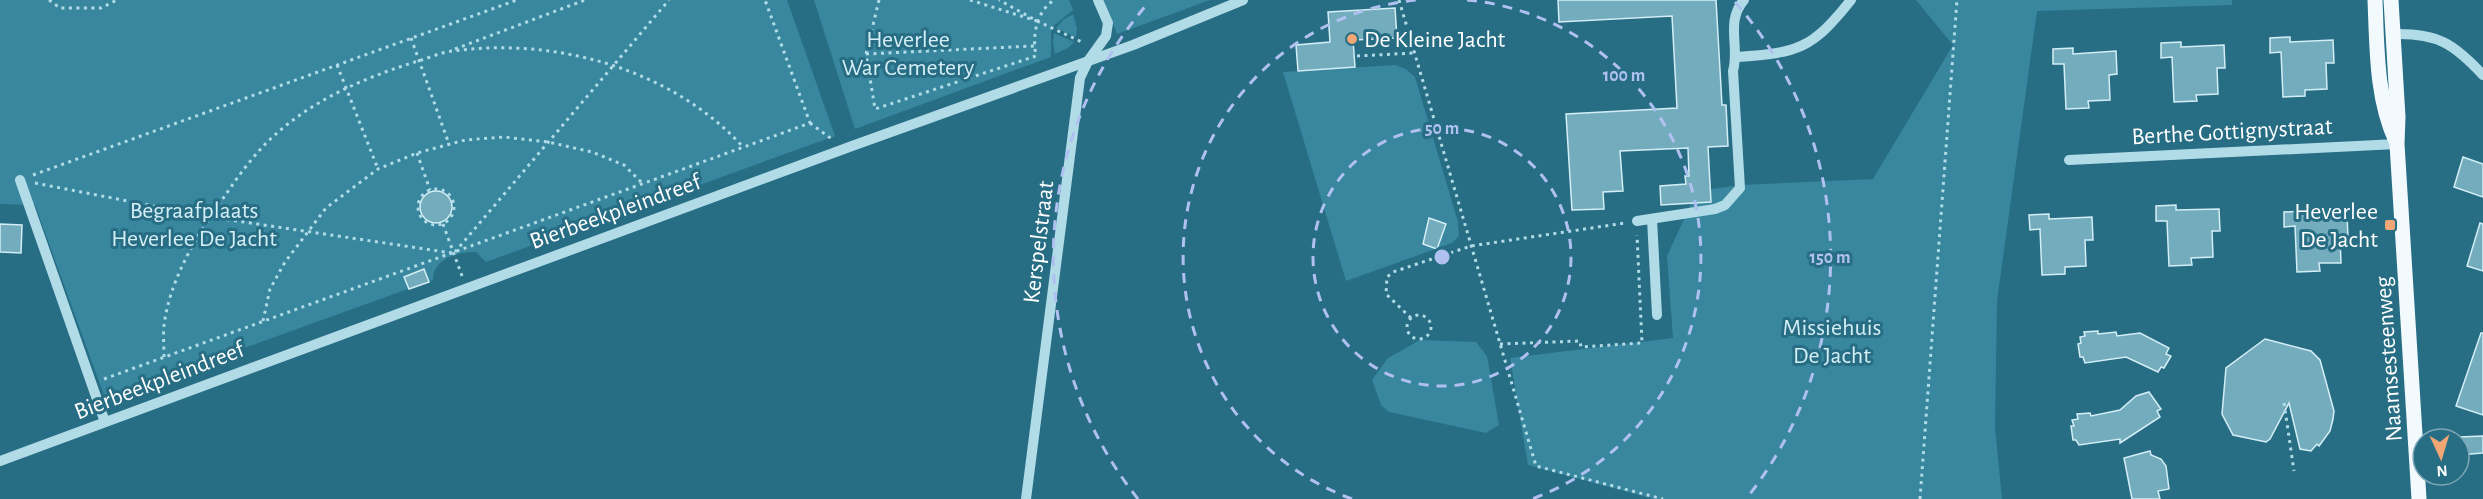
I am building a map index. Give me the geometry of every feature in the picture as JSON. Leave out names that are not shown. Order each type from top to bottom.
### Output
[{"type":"main road","name":"Naamsesteenweg","points":[[2375,0],[2380,88],[2385,119],[2397,144]]},
{"type":"main road","name":"Naamsesteenweg","points":[[2391,0],[2398,117],[2397,144],[2419,499]]},
{"type":"street","name":"Kerspelstraat","points":[[1026,499],[1080,78],[1088,60],[1106,36],[1108,23],[1098,0]]},
{"type":"street","name":"Bierbeekpleindreef","points":[[0,461],[844,148],[1088,60],[1244,0]]},
{"type":"street","points":[[1636,221],[1715,209],[1725,205],[1740,188],[1733,71],[1737,57],[1732,22],[1737,8],[1744,0]]},
{"type":"street","points":[[1737,57],[1768,55],[1801,47],[1816,39],[1829,27],[1851,0]]},
{"type":"street","points":[[2394,34],[2424,34],[2439,39],[2465,56],[2483,75]]},
{"type":"street","name":"Berthe Gottignystraat","points":[[2069,160],[2397,144]]},
{"type":"street","points":[[20,180],[105,422]]},
{"type":"street","points":[[1652,219],[1657,315]]},
{"type":"path","points":[[49,0],[60,8],[101,8],[117,0]]},
{"type":"path","points":[[20,180],[517,0]]},
{"type":"path","points":[[164,357],[164,324],[175,285],[193,245],[210,217],[250,163],[277,133],[346,87],[382,72],[451,51],[585,0]]},
{"type":"path","points":[[454,253],[669,0]]},
{"type":"path","points":[[765,0],[810,123],[844,148]]},
{"type":"path","points":[[879,0],[866,54],[875,109],[1036,56],[1034,46],[1036,21],[1047,4],[1054,0]]},
{"type":"path","points":[[970,0],[1036,21]]},
{"type":"path","points":[[999,0],[1036,21],[1097,48]]},
{"type":"path","points":[[1044,0],[1047,4]]},
{"type":"path","points":[[1399,0],[1536,466],[1663,499]]},
{"type":"path","points":[[1920,499],[1957,0]]},
{"type":"path","points":[[411,38],[449,144]]},
{"type":"path","points":[[866,54],[1034,46]]},
{"type":"path","points":[[451,51],[497,48],[541,50],[576,54],[613,65],[655,82],[694,106],[725,128],[743,147]]},
{"type":"path","points":[[1357,56],[1414,53]]},
{"type":"path","points":[[337,65],[378,169]]},
{"type":"path","points":[[103,379],[810,123]]},
{"type":"path","points":[[263,321],[270,289],[307,231],[326,208],[378,169],[417,153],[465,140],[504,137],[548,142],[592,152],[624,165],[642,184]]},
{"type":"path","points":[[417,153],[430,190]]},
{"type":"path","points":[[20,180],[210,217],[454,253]]},
{"type":"path","points":[[443,191],[453,199],[451,216],[443,224],[432,224],[418,213],[418,202],[425,192],[443,191]]},
{"type":"path","points":[[1411,318],[1386,294],[1386,277],[1393,272],[1471,246],[1636,221],[1642,343],[1581,347],[1580,341],[1500,344]]},
{"type":"path","points":[[443,224],[467,288]]},
{"type":"path","points":[[1419,315],[1429,319],[1430,331],[1425,337],[1418,338],[1408,332],[1411,318],[1419,315]]},
{"type":"path","points":[[2284,403],[2294,471]]},
{"type":"green space","name":"Begraafplaats Heverlee De Jacht","points":[[0,0],[787,0],[835,136],[486,262],[476,252],[454,255],[441,262],[434,273],[433,280],[105,398],[35,205],[0,204]]},
{"type":"green space","name":"Heverlee War Cemetery","points":[[814,0],[1069,0],[1073,10],[1051,28],[1051,57],[855,129]]},
{"type":"green space","points":[[1104,0],[1210,0],[1117,34]]},
{"type":"green space","name":"Missiehuis De Jacht","points":[[1916,0],[2232,0],[2232,5],[2037,11],[1997,301],[1995,427],[2002,499],[1654,499],[1528,465],[1510,358],[1673,338],[1667,256],[1697,191],[1741,185],[1873,179],[1953,45]]},
{"type":"green space","points":[[1073,14],[1077,28],[1076,37],[1056,28]]},
{"type":"green space","points":[[1054,33],[1074,42],[1068,48],[1055,54]]},
{"type":"green space","points":[[1395,65],[1406,69],[1415,77],[1458,222],[1459,236],[1452,243],[1346,281],[1283,72]]},
{"type":"green space","points":[[1420,340],[1476,342],[1487,356],[1499,425],[1486,433],[1389,412],[1381,405],[1372,380],[1388,358]]},
{"type":"building","points":[[1558,0],[1716,0],[1722,105],[1726,105],[1728,146],[1708,147],[1711,202],[1661,205],[1660,186],[1686,184],[1685,176],[1689,176],[1688,148],[1620,151],[1623,191],[1603,192],[1604,209],[1572,210],[1566,114],[1677,108],[1672,16],[1559,22]]},
{"type":"building","name":"De Kleine Jacht","points":[[1395,8],[1397,38],[1353,40],[1355,67],[1298,71],[1296,45],[1330,42],[1328,12]]},
{"type":"building","points":[[2290,37],[2290,42],[2333,40],[2334,63],[2326,63],[2327,89],[2305,90],[2305,96],[2283,97],[2281,52],[2270,53],[2270,38]]},
{"type":"building","points":[[2181,42],[2181,47],[2224,45],[2225,68],[2217,68],[2218,94],[2196,95],[2197,101],[2174,102],[2172,57],[2161,58],[2161,43]]},
{"type":"building","points":[[2073,48],[2073,54],[2116,51],[2117,74],[2109,75],[2110,100],[2088,101],[2089,108],[2066,109],[2064,64],[2053,64],[2053,49]]},
{"type":"building","points":[[2463,157],[2483,164],[2483,197],[2454,187]]},
{"type":"building","points":[[436,191],[448,195],[452,207],[448,219],[436,223],[424,219],[420,207],[424,195]]},
{"type":"building","points":[[2176,205],[2176,210],[2219,209],[2220,231],[2212,231],[2213,257],[2191,258],[2192,265],[2169,266],[2167,221],[2156,221],[2156,206]]},
{"type":"building","points":[[2304,211],[2304,216],[2347,214],[2348,237],[2340,237],[2341,263],[2319,263],[2320,271],[2297,272],[2295,226],[2284,227],[2284,212]]},
{"type":"building","points":[[2049,214],[2049,219],[2092,217],[2093,240],[2085,240],[2086,266],[2065,267],[2065,274],[2042,275],[2040,229],[2030,230],[2029,215]]},
{"type":"building","points":[[1429,218],[1446,224],[1437,249],[1423,244]]},
{"type":"building","points":[[2480,223],[2483,224],[2483,271],[2467,266]]},
{"type":"building","points":[[0,224],[22,225],[21,253],[0,252]]},
{"type":"building","points":[[424,269],[429,282],[409,289],[404,277]]},
{"type":"building","points":[[2098,331],[2098,334],[2116,332],[2117,336],[2140,333],[2169,348],[2166,354],[2171,356],[2164,368],[2161,367],[2158,372],[2126,357],[2085,363],[2083,357],[2080,357],[2078,344],[2081,343],[2080,337],[2085,336],[2084,332]]},
{"type":"building","points":[[2481,333],[2483,333],[2483,415],[2456,406]]},
{"type":"building","points":[[2265,339],[2311,351],[2320,360],[2334,411],[2330,431],[2319,446],[2317,444],[2311,451],[2300,449],[2289,403],[2270,439],[2266,442],[2233,435],[2222,414],[2226,368]]},
{"type":"building","points":[[2149,392],[2161,409],[2157,411],[2160,417],[2120,443],[2120,439],[2079,445],[2076,440],[2073,440],[2071,426],[2074,426],[2072,420],[2078,419],[2077,414],[2090,413],[2091,416],[2120,410],[2136,396]]},
{"type":"building","points":[[2471,436],[2483,436],[2483,453],[2471,454]]},
{"type":"building","points":[[2150,451],[2151,455],[2161,459],[2166,466],[2169,489],[2158,491],[2160,499],[2132,499],[2124,458]]},
{"type":"place","name":"De Kleine Jacht","points":[[1352,39]]},
{"type":"place","name":"Heverlee De Jacht","points":[[2390,225]]}]
